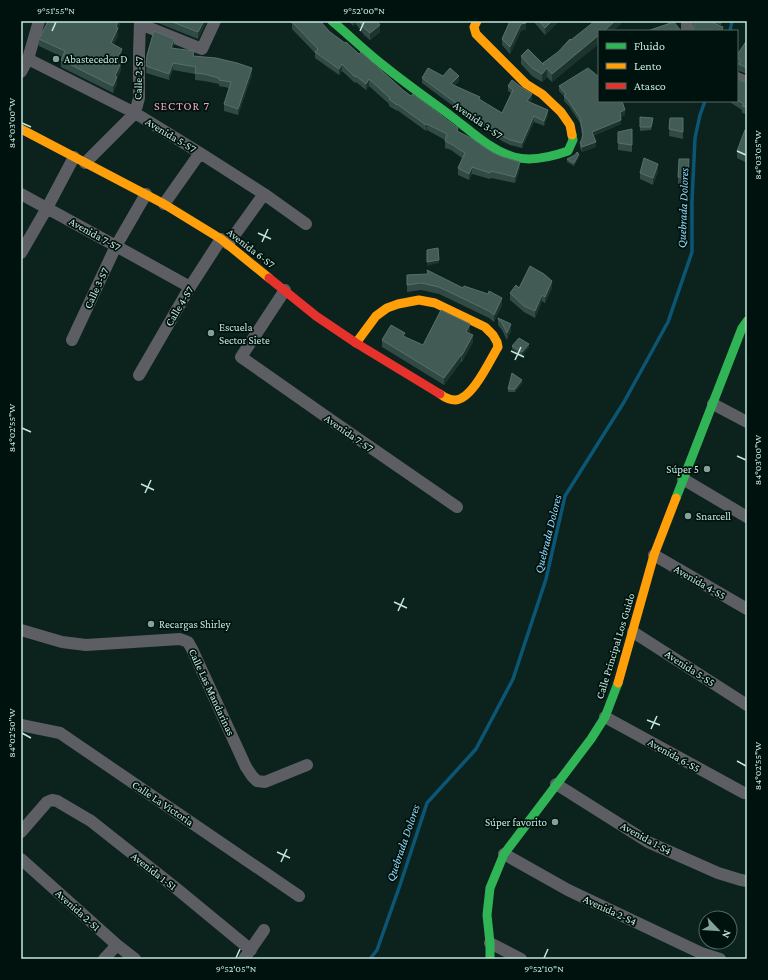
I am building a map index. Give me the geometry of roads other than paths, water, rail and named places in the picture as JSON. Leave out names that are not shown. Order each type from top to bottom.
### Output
[{"type":"street","points":[[21,72],[28,59],[39,21]]},
{"type":"street","points":[[140,22],[202,49],[215,21]]},
{"type":"street","name":"Avenida 3-S7","points":[[332,21],[424,97],[484,142],[502,152],[514,157],[535,160],[568,151],[573,140],[570,125],[561,112],[542,94],[526,84],[476,34],[476,24]]},
{"type":"street","name":"Calle 2-S7","points":[[85,163],[135,113],[138,98],[140,22]]},
{"type":"street","name":"Avenida 5-S7","points":[[28,59],[135,113],[264,194],[306,224]]},
{"type":"street","name":"Avenida 6-S7","points":[[21,129],[146,194],[225,241],[316,316],[356,343],[439,394],[456,400],[465,397],[474,388],[498,347],[493,335],[485,327],[435,303],[419,300],[398,304],[387,308],[376,316],[356,343]]},
{"type":"street","points":[[164,204],[200,153]]},
{"type":"street","points":[[21,253],[74,157]]},
{"type":"street","name":"Avenida 7-S7","points":[[21,194],[190,287]]},
{"type":"street","name":"Calle 3-S7","points":[[72,340],[116,246],[146,194]]},
{"type":"street","name":"Calle 4-S7","points":[[139,376],[190,287],[225,241],[264,194]]},
{"type":"street","name":"Avenida 7-S7","points":[[285,290],[241,357],[457,507]]},
{"type":"street","name":"Calle Principal Los Guido","points":[[490,959],[490,943],[486,915],[490,888],[504,854],[591,739],[605,717],[618,684],[654,555],[745,326]]},
{"type":"street","points":[[713,404],[747,422]]},
{"type":"street","points":[[683,479],[747,517]]},
{"type":"street","name":"Avenida 4-S5","points":[[654,555],[747,609]]},
{"type":"street","name":"Calle Las Mandarinas","points":[[21,630],[62,642],[86,645],[180,639],[188,642],[246,767],[252,776],[257,781],[265,782],[307,765]]},
{"type":"street","name":"Avenida 5-S5","points":[[633,632],[747,705]]},
{"type":"street","name":"Avenida 6-S5","points":[[605,717],[744,793]]},
{"type":"street","name":"Calle La Victoria","points":[[21,725],[60,733],[300,896]]},
{"type":"street","name":"Avenida 1-S4","points":[[556,784],[648,842],[718,873],[744,881]]},
{"type":"street","name":"Avenida 1-S1","points":[[21,832],[47,802],[52,800],[57,801],[91,821],[177,889],[248,954]]},
{"type":"street","name":"Avenida 2-S4","points":[[504,854],[568,890],[701,953],[720,959]]},
{"type":"street","name":"Avenida 2-S1","points":[[21,860],[117,945],[135,959]]},
{"type":"street","points":[[248,954],[264,930]]},
{"type":"street","points":[[490,943],[521,959]]},
{"type":"street","points":[[104,959],[117,945]]},
{"type":"waterway","name":"Quebrada Dolores","points":[[730,30],[732,21]]},
{"type":"waterway","name":"Quebrada Dolores","points":[[370,959],[377,950],[427,803],[476,749],[513,679],[546,579],[565,496],[624,402],[668,322],[692,252],[692,201],[695,138],[705,102]]},
{"type":"place","name":"Abastecedor D","points":[[56,59]]},
{"type":"place","name":"Escuela Sector Siete","points":[[211,333]]},
{"type":"place","name":"Súper 5","points":[[707,469]]},
{"type":"place","name":"Snarcell","points":[[688,516]]},
{"type":"place","name":"Recargas Shirley","points":[[151,624]]},
{"type":"place","name":"Súper favorito","points":[[555,822]]},
{"type":"district","name":"SECTOR 7","points":[[182,106]]}]
